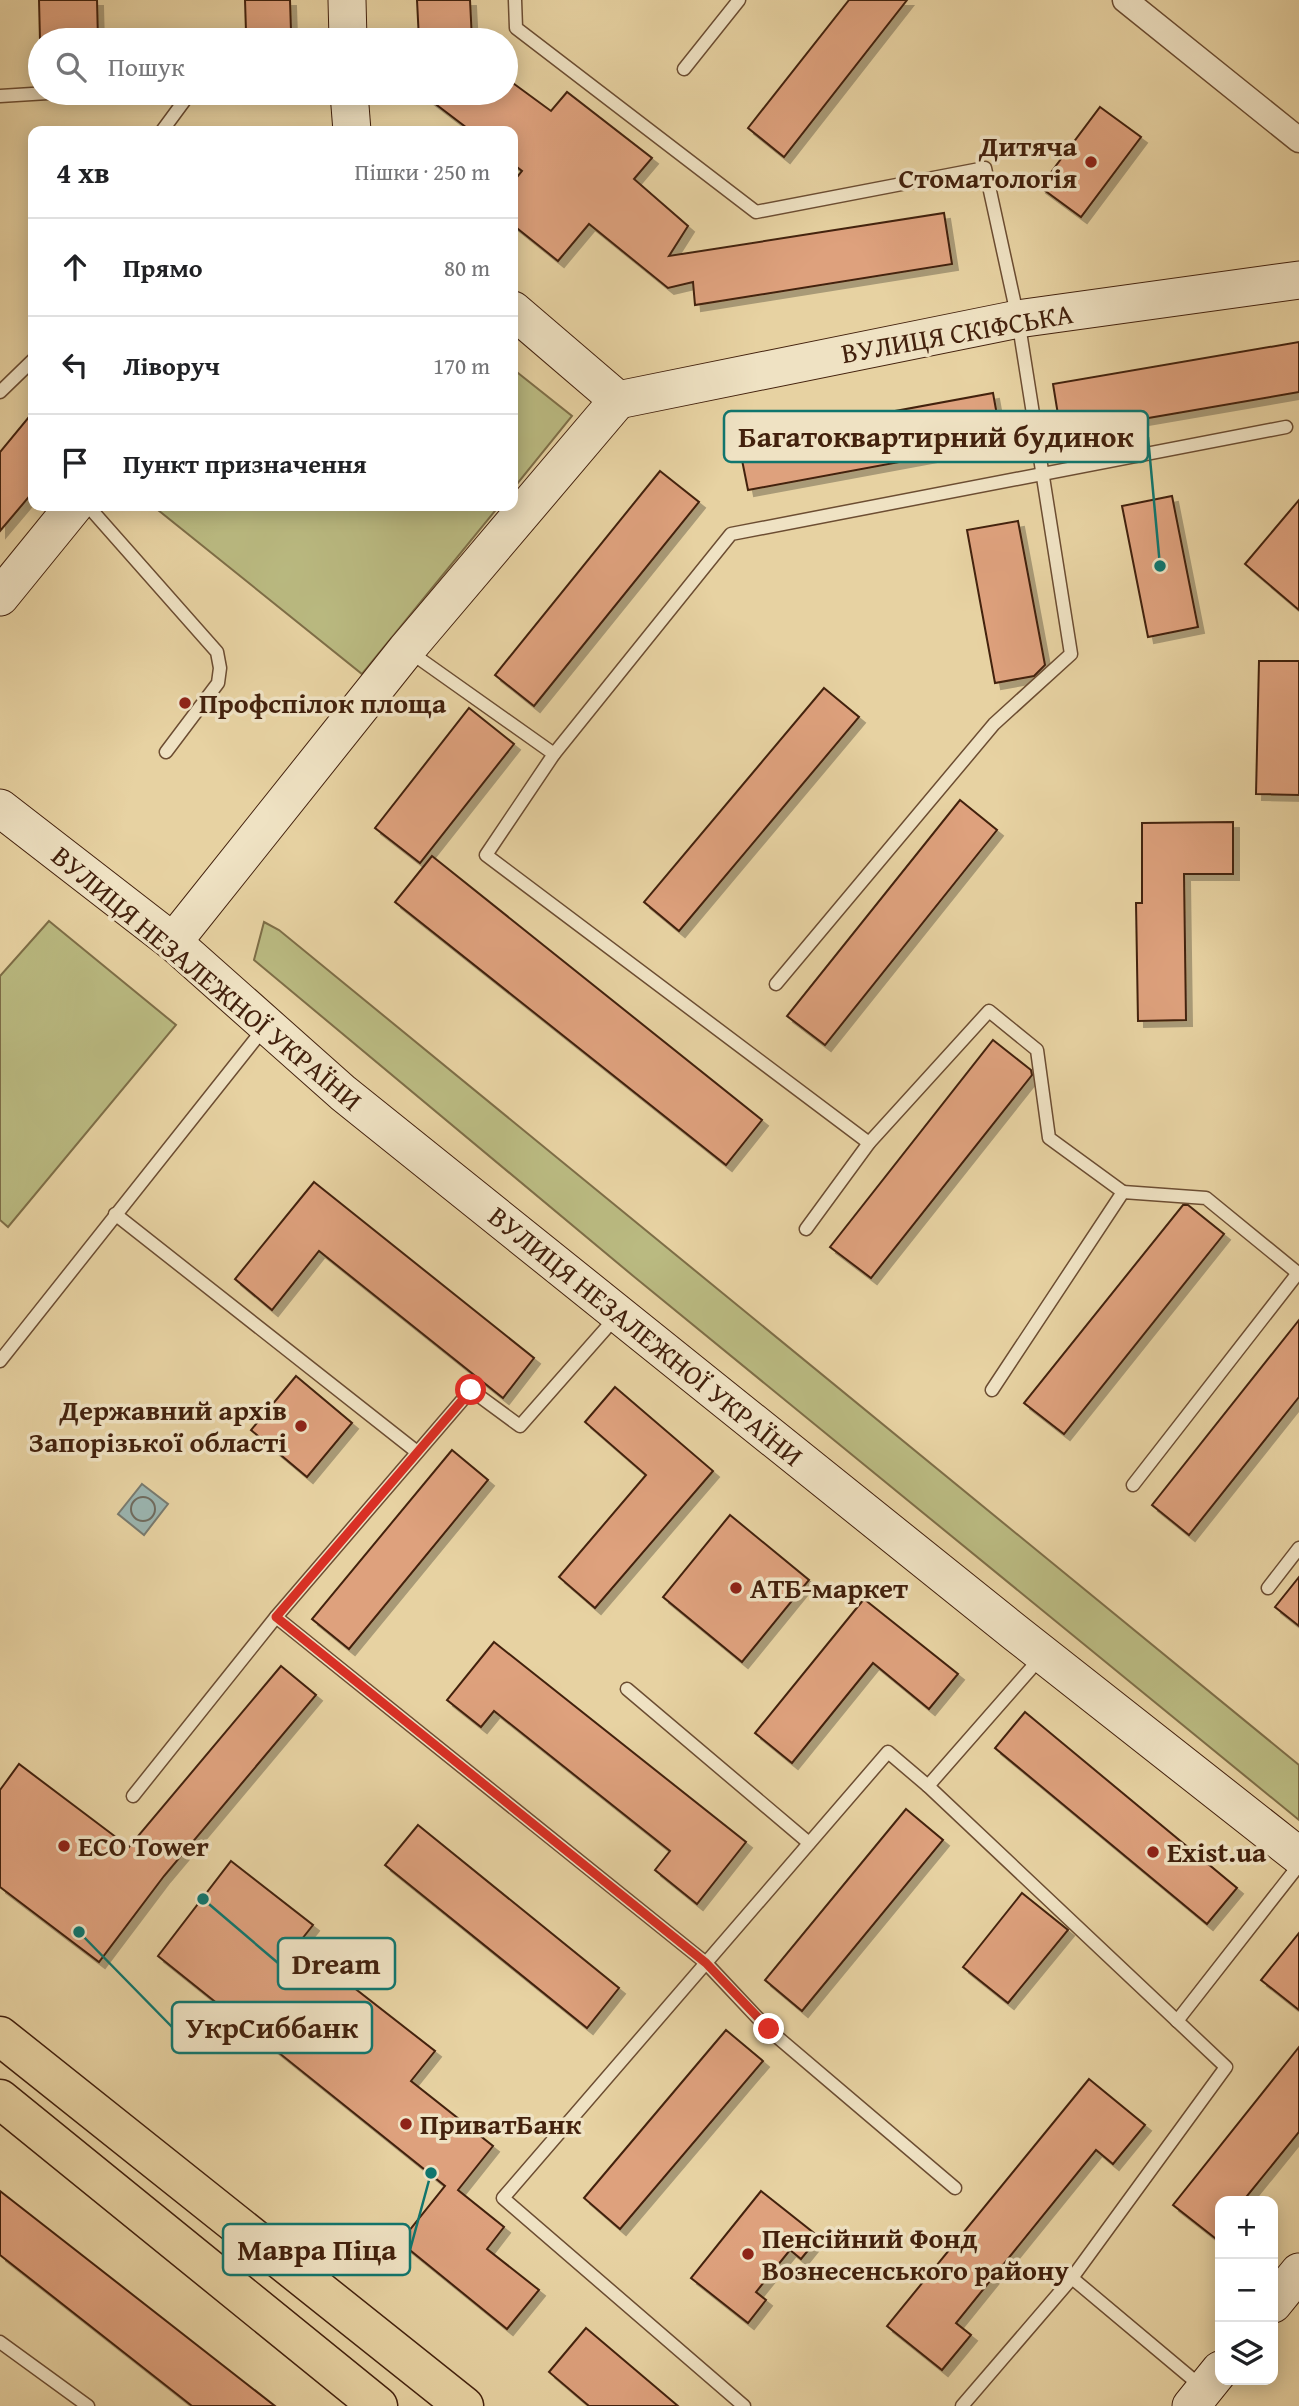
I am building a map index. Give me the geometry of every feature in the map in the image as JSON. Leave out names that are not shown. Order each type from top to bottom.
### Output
[{"type":"main road","points":[[0,2036],[464,2406]]},
{"type":"main road","points":[[0,2099],[378,2406]]},
{"type":"street","points":[[347,0],[348,28]]},
{"type":"street","points":[[1125,0],[1299,140]]},
{"type":"street","points":[[350,105],[352,126]]},
{"type":"street","name":"ВУЛИЦЯ СКІФСЬКА","points":[[618,400],[1018,319],[1299,280]]},
{"type":"street","points":[[173,942],[407,650],[618,400],[518,314]]},
{"type":"street","points":[[0,597],[70,511]]},
{"type":"street","name":"ВУЛИЦЯ НЕЗАЛЕЖНОЇ УКРАЇНИ","points":[[0,808],[173,942],[265,1027],[619,1314],[1299,1856]]},
{"type":"street","points":[[1278,2299],[1299,2272]]},
{"type":"lane","points":[[515,0],[516,28]]},
{"type":"lane","points":[[684,69],[739,0]]},
{"type":"lane","points":[[518,30],[756,212],[985,168],[1018,319],[1071,654],[994,724],[776,984]]},
{"type":"lane","points":[[0,96],[28,94]]},
{"type":"lane","points":[[166,126],[181,105]]},
{"type":"lane","points":[[0,391],[28,365]]},
{"type":"lane","points":[[869,1143],[486,855],[554,754],[731,534],[1286,427]]},
{"type":"lane","points":[[93,511],[217,652],[220,668],[218,683],[166,752]]},
{"type":"lane","points":[[407,650],[554,754]]},
{"type":"lane","points":[[806,1229],[869,1143],[989,1011],[1037,1050],[1049,1138],[1124,1192],[1206,1198],[1298,1273],[1133,1485]]},
{"type":"lane","points":[[0,1361],[265,1027]]},
{"type":"lane","points":[[992,1390],[1124,1192]]},
{"type":"lane","points":[[115,1214],[417,1452]]},
{"type":"lane","points":[[133,1796],[276,1617],[471,1390],[520,1426],[619,1314]]},
{"type":"lane","points":[[1268,1588],[1299,1548]]},
{"type":"lane","points":[[276,1617],[706,1963],[769,2029],[955,2188]]},
{"type":"lane","points":[[928,1786],[1043,1654]]},
{"type":"lane","points":[[626,1689],[810,1843]]},
{"type":"lane","points":[[744,2406],[503,2198],[888,1752],[928,1786],[1226,2067],[1072,2278],[962,2406]]},
{"type":"lane","points":[[1177,2021],[1299,1865]]},
{"type":"lane","points":[[1072,2278],[1206,2388]]},
{"type":"lane","points":[[0,2342],[88,2406]]},
{"type":"green space","points":[[518,373],[572,416],[518,483]]},
{"type":"green space","points":[[159,511],[495,511],[362,674]]},
{"type":"green space","points":[[49,921],[176,1025],[8,1227],[0,1220],[0,976]]},
{"type":"green space","points":[[264,922],[279,930],[1299,1765],[1299,1820],[632,1275],[254,960]]},
{"type":"water","points":[[142,1484],[168,1504],[144,1535],[118,1514]]},
{"type":"building","points":[[39,0],[97,0],[98,28],[40,28]]},
{"type":"building","points":[[245,0],[290,0],[291,28],[246,28]]},
{"type":"building","points":[[417,0],[470,0],[471,28],[418,28]]},
{"type":"building","points":[[849,0],[907,0],[784,157],[748,128]]},
{"type":"building","points":[[518,87],[551,111],[567,92],[652,158],[634,179],[688,226],[669,256],[944,213],[952,264],[695,305],[693,282],[668,288],[589,224],[558,261],[518,229],[518,176],[522,171],[518,168],[518,126],[464,126],[437,105],[518,105]]},
{"type":"building","name":"Дитяча Стоматологія","points":[[1100,107],[1141,137],[1081,217],[1040,187]]},
{"type":"building","points":[[1299,342],[1299,392],[1061,433],[1053,384]]},
{"type":"building","points":[[993,393],[1002,443],[748,490],[738,440]]},
{"type":"building","points":[[28,418],[28,498],[0,531],[0,452]]},
{"type":"building","points":[[660,471],[699,502],[534,706],[495,675]]},
{"type":"building","points":[[1172,496],[1198,627],[1148,637],[1122,506]]},
{"type":"building","points":[[1299,500],[1299,610],[1245,564]]},
{"type":"building","points":[[1018,521],[1045,665],[1034,676],[995,683],[967,530]]},
{"type":"building","points":[[1259,661],[1299,661],[1299,795],[1256,794]]},
{"type":"building","points":[[824,688],[859,717],[679,931],[644,902]]},
{"type":"building","points":[[469,708],[514,744],[420,863],[375,828]]},
{"type":"building","points":[[960,800],[997,830],[825,1045],[787,1016]]},
{"type":"building","points":[[1233,822],[1233,874],[1184,874],[1186,1020],[1138,1021],[1136,903],[1142,903],[1142,823]]},
{"type":"building","points":[[432,856],[762,1120],[726,1165],[395,902]]},
{"type":"building","points":[[993,1040],[1031,1070],[1032,1075],[871,1278],[830,1247]]},
{"type":"building","points":[[314,1182],[534,1358],[503,1398],[319,1251],[272,1310],[235,1279]]},
{"type":"building","points":[[1183,1205],[1188,1205],[1224,1234],[1064,1434],[1024,1403]]},
{"type":"building","points":[[1299,1320],[1299,1397],[1189,1535],[1152,1505]]},
{"type":"building","name":"Державний архів Запорізької області","points":[[296,1376],[352,1423],[307,1477],[251,1430]]},
{"type":"building","points":[[615,1387],[713,1471],[595,1608],[559,1577],[646,1475],[585,1422]]},
{"type":"building","points":[[452,1450],[488,1480],[349,1649],[312,1619]]},
{"type":"building","name":"АТБ-маркет","points":[[730,1515],[809,1580],[742,1662],[663,1597]]},
{"type":"building","points":[[1299,1577],[1299,1626],[1275,1607]]},
{"type":"building","points":[[864,1599],[958,1674],[929,1709],[873,1663],[792,1763],[755,1733]]},
{"type":"building","points":[[494,1642],[746,1842],[697,1904],[655,1870],[670,1851],[494,1711],[481,1727],[447,1700]]},
{"type":"building","name":"ECO Tower","points":[[281,1666],[316,1695],[164,1876],[99,1962],[0,1887],[0,1790],[19,1764],[129,1847]]},
{"type":"building","points":[[1025,1712],[1237,1888],[1207,1924],[995,1748]]},
{"type":"building","points":[[906,1809],[943,1840],[802,2011],[765,1980]]},
{"type":"building","points":[[418,1825],[619,1988],[587,2028],[385,1865]]},
{"type":"building","points":[[231,1861],[313,1925],[298,1944],[435,2051],[411,2081],[493,2146],[458,2190],[504,2227],[487,2249],[539,2290],[507,2329],[400,2242],[445,2186],[158,1956]]},
{"type":"building","points":[[1022,1893],[1068,1930],[1008,2003],[963,1967]]},
{"type":"building","points":[[1299,1933],[1299,2010],[1261,1980]]},
{"type":"building","points":[[726,2030],[763,2061],[620,2229],[584,2198]]},
{"type":"building","points":[[1299,2047],[1299,2132],[1247,2196],[1215,2196],[1215,2238],[1173,2205]]},
{"type":"building","points":[[1089,2079],[1145,2125],[1113,2164],[1096,2150],[956,2323],[971,2335],[942,2370],[887,2326]]},
{"type":"building","points":[[0,2191],[275,2406],[192,2406],[0,2255]]},
{"type":"building","name":"Пенсійний Фонд Вознесенського району","points":[[761,2191],[819,2237],[801,2259],[790,2250],[756,2292],[766,2300],[748,2323],[691,2278]]},
{"type":"building","points":[[586,2328],[678,2406],[589,2406],[549,2372]]},
{"type":"place","name":"Дитяча Стоматологія","points":[[1091,162]]},
{"type":"place","name":"Багатоквартирний будинок","points":[[1160,566]]},
{"type":"place","name":"Профспілок площа","points":[[185,703]]},
{"type":"place","name":"Державний архів Запорізької області","points":[[301,1426]]},
{"type":"place","name":"АТБ-маркет","points":[[736,1588]]},
{"type":"place","name":"ECO Tower","points":[[64,1846]]},
{"type":"place","name":"Exist.ua","points":[[1153,1852]]},
{"type":"place","name":"Dream","points":[[203,1899]]},
{"type":"place","name":"УкрСиббанк","points":[[79,1932]]},
{"type":"place","name":"ПриватБанк","points":[[406,2124]]},
{"type":"place","name":"Мавра Піца","points":[[431,2173]]},
{"type":"place","name":"Пенсійний Фонд Вознесенського району","points":[[748,2254]]},
{"type":"route","points":[[471,1390],[276,1617],[706,1963],[769,2029]]}]
